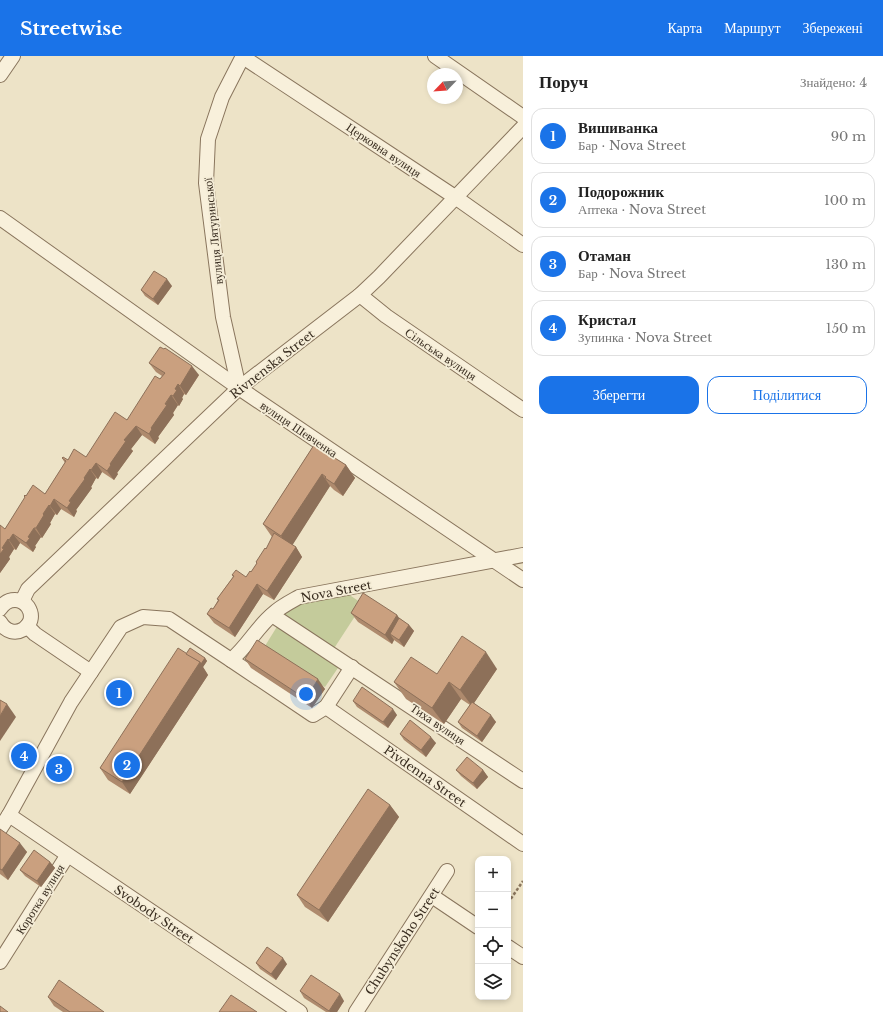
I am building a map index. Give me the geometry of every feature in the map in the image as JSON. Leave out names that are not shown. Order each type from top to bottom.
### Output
[{"type":"street","points":[[0,75],[13,56]]},
{"type":"street","name":"Церковна вулиця","points":[[243,56],[523,245]]},
{"type":"street","name":"вулиця Лятуринської","points":[[239,388],[222,317],[206,183],[208,139],[222,98],[243,56]]},
{"type":"street","points":[[436,56],[523,117]]},
{"type":"street","name":"Rivnenska Street","points":[[22,601],[28,589],[239,388],[360,295],[379,278],[523,126]]},
{"type":"street","name":"вулиця Шевченка","points":[[0,218],[239,388],[523,580]]},
{"type":"street","name":"Сільська вулиця","points":[[360,295],[386,316],[523,410]]},
{"type":"street","name":"Nova Street","points":[[231,660],[242,651],[272,615],[283,606],[299,597],[523,555]]},
{"type":"street","points":[[0,609],[6,602],[11,600],[22,601],[31,614],[26,626],[21,631],[11,632],[2,626],[0,622]]},
{"type":"street","name":"Тиха вулиця","points":[[272,615],[523,781]]},
{"type":"street","points":[[0,829],[9,816],[71,702],[121,627],[143,617],[169,619],[313,715],[326,707],[352,667]]},
{"type":"street","points":[[26,626],[91,672]]},
{"type":"street","name":"Pivdenna Street","points":[[326,707],[523,844]]},
{"type":"street","name":"Svobody Street","points":[[9,816],[300,1012]]},
{"type":"street","name":"Коротка вулиця","points":[[0,962],[67,856]]},
{"type":"street","name":"Chubynskoho Street","points":[[356,1012],[432,896],[447,870]]},
{"type":"street","points":[[432,896],[475,925]]},
{"type":"street","points":[[511,949],[523,957]]},
{"type":"path","points":[[511,899],[523,881]]},
{"type":"green space","points":[[348,594],[363,604],[331,653],[342,662],[325,687],[265,646],[286,612],[303,602]]},
{"type":"building","points":[[154,271],[167,279],[153,299],[141,290]]},
{"type":"building","points":[[160,347],[165,348],[192,366],[180,386],[178,384],[175,389],[177,390],[173,396],[171,395],[165,404],[167,405],[151,428],[152,429],[149,434],[136,426],[124,440],[126,441],[110,464],[111,465],[107,471],[96,463],[91,470],[90,469],[84,478],[85,479],[69,501],[71,502],[67,508],[54,499],[43,514],[44,515],[36,528],[34,528],[28,537],[30,538],[26,543],[13,534],[2,548],[4,549],[0,554],[0,525],[5,529],[25,497],[24,496],[26,496],[33,485],[45,494],[66,461],[62,458],[63,457],[68,460],[74,449],[86,457],[115,412],[127,420],[155,376],[160,379],[165,373],[149,363]]},
{"type":"building","points":[[314,445],[346,465],[334,484],[322,474],[281,536],[263,524]]},
{"type":"building","points":[[274,533],[296,547],[267,591],[257,584],[229,628],[207,614],[211,608],[213,609],[219,600],[217,599],[234,576],[232,575],[236,570],[246,577],[250,571],[251,572],[265,548],[266,549]]},
{"type":"building","points":[[363,593],[397,615],[385,635],[351,613]]},
{"type":"building","points":[[399,618],[409,625],[399,640],[390,634]]},
{"type":"building","points":[[462,636],[486,652],[460,690],[449,682],[432,708],[394,682],[411,657],[437,674]]},
{"type":"building","points":[[257,640],[318,679],[306,699],[245,659]]},
{"type":"building","points":[[178,648],[200,662],[122,782],[100,768]]},
{"type":"building","points":[[190,648],[205,658],[201,664],[186,654]]},
{"type":"building","points":[[362,687],[393,709],[383,722],[353,701]]},
{"type":"building","points":[[0,700],[7,704],[0,716]]},
{"type":"building","points":[[472,702],[491,715],[477,736],[458,722]]},
{"type":"building","points":[[410,720],[431,737],[421,750],[400,734]]},
{"type":"building","points":[[467,757],[483,770],[473,783],[456,770]]},
{"type":"building","points":[[368,789],[390,805],[319,910],[297,895]]},
{"type":"building","points":[[0,829],[20,843],[2,870],[0,869]]},
{"type":"building","points":[[34,850],[50,862],[37,881],[20,870]]},
{"type":"building","points":[[267,947],[283,958],[271,974],[256,963]]},
{"type":"building","points":[[311,975],[340,994],[329,1011],[300,991]]},
{"type":"building","points":[[59,980],[104,1012],[70,1012],[48,997]]},
{"type":"building","points":[[231,995],[257,1012],[219,1012]]},
{"type":"building","points":[[0,1006],[8,1012],[0,1012]]},
{"type":"place","name":"Вишиванка","points":[[119,693]]},
{"type":"place","name":"Кристал","points":[[24,756]]},
{"type":"place","name":"Подорожник","points":[[127,765]]},
{"type":"place","name":"Отаман","points":[[59,769]]}]
